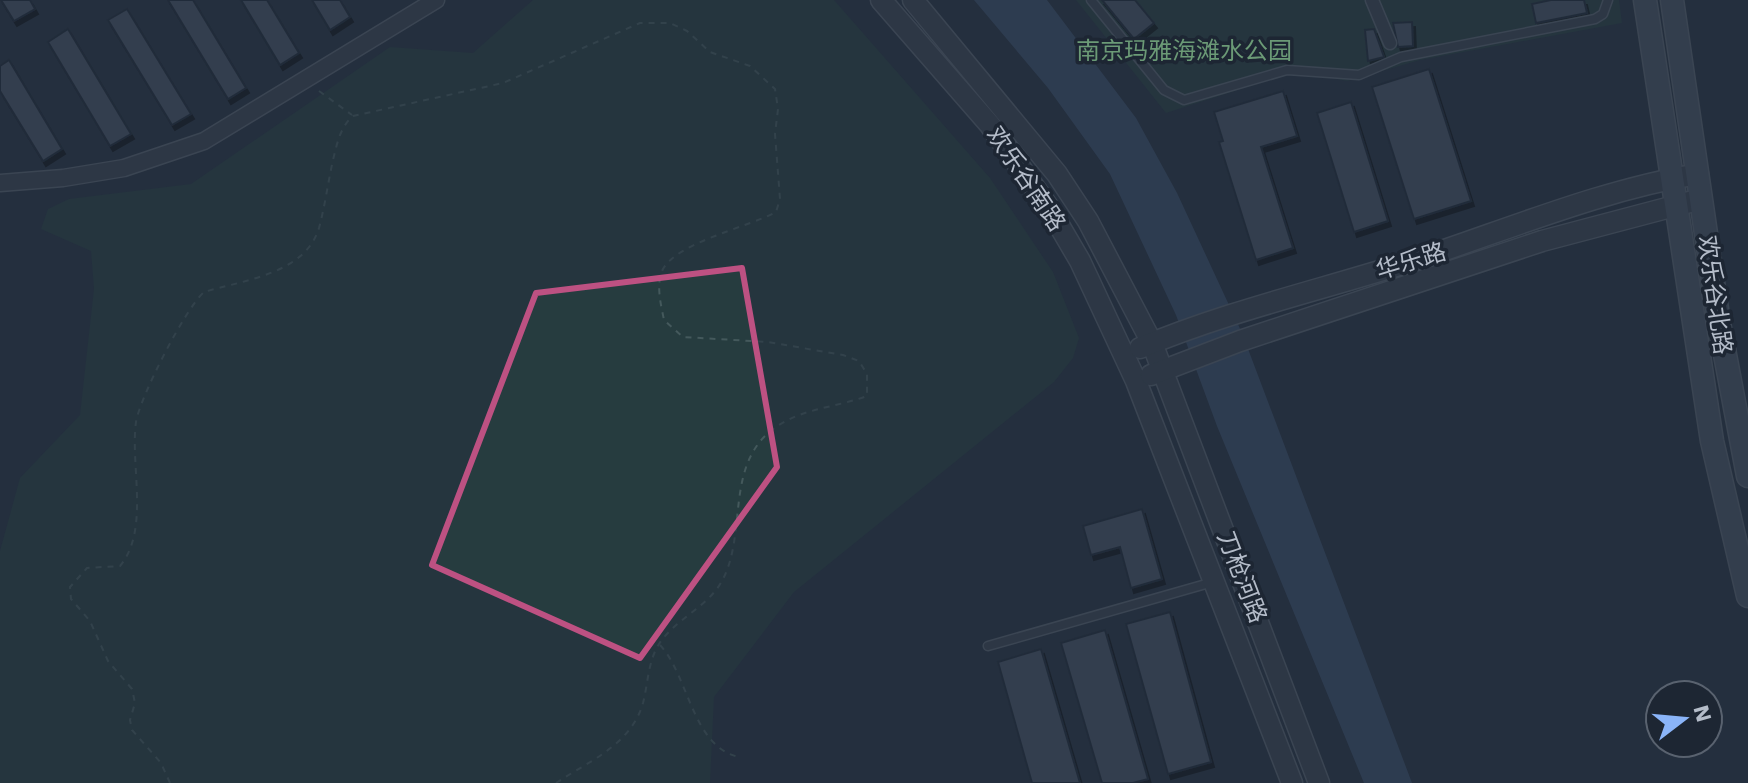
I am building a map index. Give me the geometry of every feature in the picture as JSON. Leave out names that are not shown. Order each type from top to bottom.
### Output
[{"type":"main road","points":[[1645,3],[1660,20],[1672,1]]},
{"type":"main road","name":"欢乐谷北路","points":[[1672,1],[1719,323],[1748,476]]},
{"type":"main road","name":"欢乐谷北路","points":[[1645,3],[1712,441],[1748,596]]},
{"type":"main road","points":[[1693,329],[1698,312],[1704,308],[1711,310],[1719,323]]},
{"type":"street","points":[[0,183],[79,176],[170,154],[236,124],[436,0]]},
{"type":"street","name":"欢乐谷南路","points":[[881,0],[990,125],[1049,208],[1080,261],[1136,381]]},
{"type":"street","name":"欢乐谷南路","points":[[913,0],[1057,174],[1088,221],[1152,343],[1162,371]]},
{"type":"street","points":[[1372,0],[1390,43]]},
{"type":"street","name":"华乐路","points":[[1125,355],[1230,315],[1672,178],[1698,174]]},
{"type":"street","name":"华乐路","points":[[1136,381],[1189,358],[1542,241],[1701,199]]},
{"type":"street","name":"刀枪河路","points":[[1162,371],[1319,783]]},
{"type":"street","name":"刀枪河路","points":[[1136,381],[1292,783]]},
{"type":"street","points":[[1177,488],[1186,471],[1203,477]]},
{"type":"lane","points":[[1091,0],[1164,90],[1184,100],[1287,70],[1359,75],[1401,57],[1595,19],[1603,14],[1608,0]]},
{"type":"lane","points":[[988,646],[1214,581]]},
{"type":"path","points":[[170,783],[161,763],[132,730],[130,720],[135,703],[132,689],[108,661],[90,621],[71,599],[70,587],[87,568],[120,566],[127,558],[137,515],[136,423],[140,404],[157,375],[170,341],[204,292],[272,272],[293,262],[306,250],[318,231],[340,133],[353,116],[503,83],[640,23],[670,23],[687,31],[710,52],[750,66],[775,89],[780,199],[776,212],[683,250],[669,261],[661,273],[660,298],[664,320],[683,337],[768,342],[843,355],[859,361],[869,387],[867,396],[787,419],[752,451],[744,473],[723,579],[706,601],[676,625],[659,644],[635,724],[597,759],[556,783]]},
{"type":"path","points":[[304,80],[353,116]]},
{"type":"path","points":[[659,644],[670,656],[707,734],[725,754],[739,757]]},
{"type":"highlighted area","points":[[742,268],[777,467],[640,658],[432,565],[536,293]]},
{"type":"green space","points":[[533,0],[834,0],[990,178],[1053,272],[1079,338],[1073,358],[1054,382],[794,592],[714,697],[710,783],[0,783],[0,551],[20,478],[80,415],[94,289],[91,251],[41,229],[48,209],[69,199],[191,184],[390,47],[473,53]]},
{"type":"green space","name":"南京玛雅海滩水公园","points":[[1076,0],[1619,0],[1622,23],[1420,60],[1347,81],[1308,73],[1288,74],[1166,113]]},
{"type":"water","points":[[974,0],[1047,0],[1136,118],[1177,193],[1242,333],[1412,783],[1364,783],[1217,426],[1176,315],[1110,174],[1048,88]]},
{"type":"building","points":[[1,0],[30,0],[35,9],[14,21]]},
{"type":"building","points":[[168,0],[193,0],[246,88],[228,99]]},
{"type":"building","points":[[241,0],[267,0],[299,53],[280,65]]},
{"type":"building","points":[[312,0],[340,0],[350,17],[330,30]]},
{"type":"building","points":[[1102,0],[1135,0],[1154,23],[1134,39]]},
{"type":"building","points":[[1551,0],[1584,0],[1587,13],[1536,23],[1532,4]]},
{"type":"building","points":[[127,9],[191,114],[172,125],[108,20]]},
{"type":"building","points":[[1412,22],[1413,46],[1398,47],[1393,23]]},
{"type":"building","points":[[68,29],[131,134],[110,146],[48,42]]},
{"type":"building","points":[[1374,29],[1384,57],[1368,61],[1365,30]]},
{"type":"building","points":[[9,60],[62,149],[43,161],[0,91],[0,66]]},
{"type":"building","points":[[1429,69],[1471,201],[1414,219],[1372,87]]},
{"type":"building","points":[[1283,91],[1297,136],[1261,147],[1293,248],[1256,260],[1219,142],[1223,141],[1214,112]]},
{"type":"building","points":[[1351,102],[1388,221],[1354,232],[1317,113]]},
{"type":"building","points":[[1142,509],[1162,579],[1131,588],[1120,547],[1091,555],[1083,526]]},
{"type":"building","points":[[1170,612],[1211,762],[1168,774],[1126,624]]},
{"type":"building","points":[[1105,630],[1148,779],[1133,783],[1102,783],[1061,643]]},
{"type":"building","points":[[1041,649],[1080,783],[1032,783],[998,662]]}]
